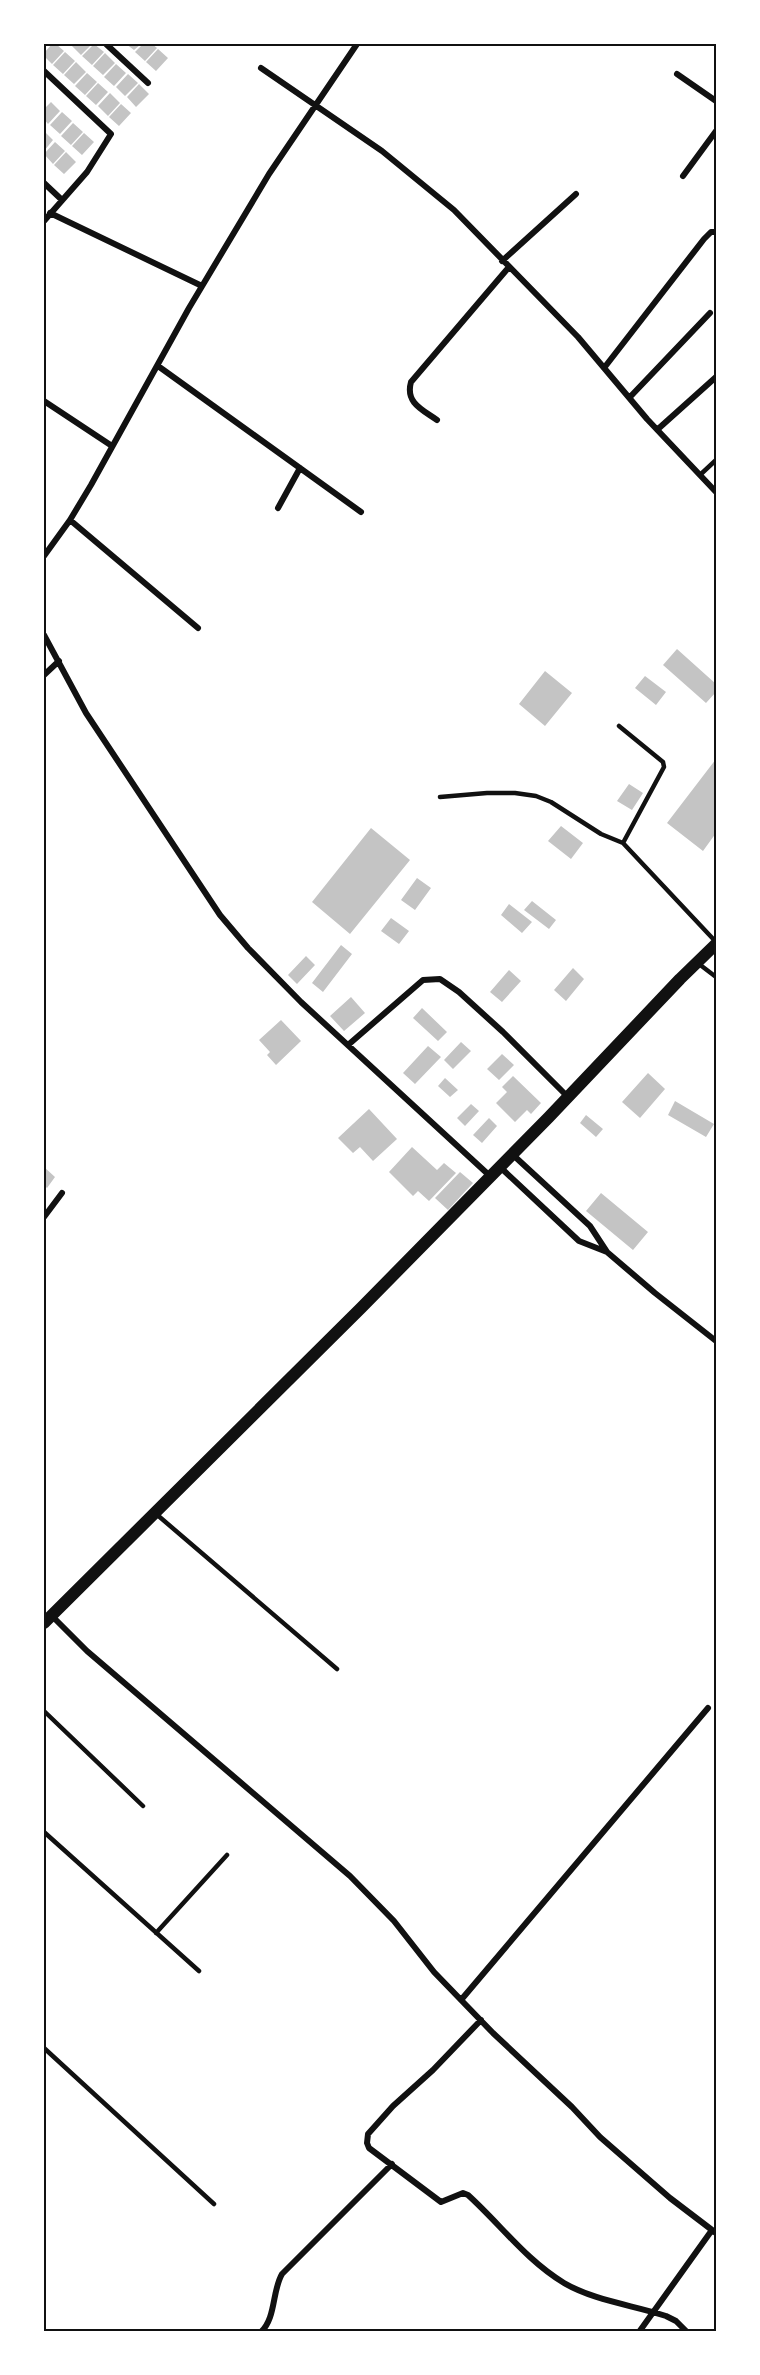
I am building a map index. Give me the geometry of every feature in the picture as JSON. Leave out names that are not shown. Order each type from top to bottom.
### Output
[{"type":"main road","points":[[47,1619],[361,1308],[717,943]]},
{"type":"street","points":[[106,44],[148,82]]},
{"type":"street","points":[[44,556],[70,520],[202,286],[269,174],[356,44]]},
{"type":"street","points":[[261,68],[382,150],[454,210],[571,330],[717,492]]},
{"type":"street","points":[[44,71],[111,134],[87,172],[44,221]]},
{"type":"street","points":[[677,74],[717,101]]},
{"type":"street","points":[[682,176],[717,131]]},
{"type":"street","points":[[44,183],[62,200]]},
{"type":"street","points":[[502,261],[576,194]]},
{"type":"street","points":[[50,213],[202,286]]},
{"type":"street","points":[[604,368],[704,239],[711,232],[717,232]]},
{"type":"street","points":[[438,420],[413,403],[409,396],[411,382],[508,267]]},
{"type":"street","points":[[630,397],[710,313]]},
{"type":"street","points":[[158,366],[361,512]]},
{"type":"street","points":[[658,429],[717,377]]},
{"type":"street","points":[[44,401],[112,446]]},
{"type":"street","points":[[278,508],[300,468]]},
{"type":"street","points":[[70,520],[198,628]]},
{"type":"street","points":[[44,635],[86,713],[220,915],[248,948],[301,1002],[490,1176]]},
{"type":"street","points":[[44,675],[59,661]]},
{"type":"street","points":[[348,1045],[423,980],[440,979],[488,1017],[568,1097]]},
{"type":"street","points":[[513,1154],[591,1226],[607,1252],[717,1341]]},
{"type":"street","points":[[500,1167],[579,1241],[607,1252]]},
{"type":"street","points":[[44,1217],[62,1193]]},
{"type":"street","points":[[47,1619],[350,1876],[376,1900],[434,1972],[600,2137],[670,2198],[714,2231],[639,2331]]},
{"type":"street","points":[[462,2000],[708,1708]]},
{"type":"street","points":[[481,2020],[434,2070],[393,2106],[368,2134],[366,2144],[441,2202],[463,2193],[468,2195],[526,2255],[567,2284],[676,2321],[687,2331]]},
{"type":"street","points":[[261,2331],[268,2324],[276,2286],[282,2274],[392,2164]]},
{"type":"lane","points":[[701,474],[717,460]]},
{"type":"lane","points":[[619,726],[663,762],[663,767],[623,843]]},
{"type":"lane","points":[[440,797],[487,792],[536,796],[552,802],[601,834],[623,843],[717,943]]},
{"type":"lane","points":[[697,963],[717,977]]},
{"type":"lane","points":[[155,1513],[337,1669]]},
{"type":"lane","points":[[44,1711],[143,1806]]},
{"type":"lane","points":[[44,1832],[198,1971]]},
{"type":"lane","points":[[156,1933],[227,1855]]},
{"type":"lane","points":[[44,2048],[214,2204]]},
{"type":"building","points":[[52,44],[56,44],[64,51],[52,64],[44,53]]},
{"type":"building","points":[[92,44],[81,55],[71,45]]},
{"type":"building","points":[[94,44],[104,52],[92,65],[82,56]]},
{"type":"building","points":[[126,44],[141,44],[134,50]]},
{"type":"building","points":[[143,44],[152,44],[157,48],[145,61],[135,52]]},
{"type":"building","points":[[158,49],[168,58],[156,71],[146,62]]},
{"type":"building","points":[[65,52],[75,61],[63,74],[53,65]]},
{"type":"building","points":[[105,53],[115,63],[103,75],[93,66]]},
{"type":"building","points":[[76,62],[86,72],[74,84],[64,75]]},
{"type":"building","points":[[116,64],[126,73],[114,86],[104,77]]},
{"type":"building","points":[[87,73],[97,82],[85,95],[75,86]]},
{"type":"building","points":[[128,74],[138,83],[125,96],[116,87]]},
{"type":"building","points":[[98,83],[108,92],[96,105],[86,96]]},
{"type":"building","points":[[139,84],[149,94],[136,107],[127,97]]},
{"type":"building","points":[[110,93],[120,103],[108,116],[98,106]]},
{"type":"building","points":[[51,102],[60,111],[48,124],[44,119],[44,109]]},
{"type":"building","points":[[121,104],[131,113],[119,126],[109,117]]},
{"type":"building","points":[[62,112],[72,121],[60,134],[50,125]]},
{"type":"building","points":[[73,123],[83,132],[71,145],[61,136]]},
{"type":"building","points":[[44,131],[53,140],[44,151]]},
{"type":"building","points":[[84,133],[94,142],[82,155],[72,146]]},
{"type":"building","points":[[55,142],[65,151],[53,164],[44,154]]},
{"type":"building","points":[[66,152],[76,162],[64,174],[54,165]]},
{"type":"building","points":[[677,649],[716,684],[716,692],[706,703],[663,665]]},
{"type":"building","points":[[545,671],[572,693],[545,726],[519,704]]},
{"type":"building","points":[[645,676],[666,692],[656,705],[635,688]]},
{"type":"building","points":[[716,759],[716,833],[703,851],[667,823]]},
{"type":"building","points":[[629,784],[643,793],[632,810],[617,801]]},
{"type":"building","points":[[561,826],[583,843],[571,859],[548,841]]},
{"type":"building","points":[[371,828],[410,860],[350,934],[312,902]]},
{"type":"building","points":[[417,878],[431,888],[415,910],[401,900]]},
{"type":"building","points":[[532,901],[556,920],[549,929],[524,910]]},
{"type":"building","points":[[509,904],[532,922],[522,933],[501,915]]},
{"type":"building","points":[[391,918],[409,931],[399,944],[381,931]]},
{"type":"building","points":[[341,945],[352,954],[323,992],[312,983]]},
{"type":"building","points":[[306,956],[315,965],[297,984],[288,975]]},
{"type":"building","points":[[573,968],[584,979],[566,1001],[554,990]]},
{"type":"building","points":[[509,970],[521,981],[502,1002],[490,992]]},
{"type":"building","points":[[351,997],[365,1013],[344,1031],[330,1016]]},
{"type":"building","points":[[422,1008],[447,1032],[438,1041],[413,1018]]},
{"type":"building","points":[[281,1020],[301,1041],[276,1065],[267,1055],[270,1052],[259,1040]]},
{"type":"building","points":[[461,1042],[471,1051],[453,1069],[444,1060]]},
{"type":"building","points":[[428,1046],[441,1057],[415,1084],[403,1073]]},
{"type":"building","points":[[502,1054],[514,1065],[499,1080],[487,1069]]},
{"type":"building","points":[[648,1073],[665,1089],[640,1118],[622,1102]]},
{"type":"building","points":[[513,1076],[541,1103],[531,1114],[527,1110],[515,1122],[496,1103],[507,1092],[502,1087]]},
{"type":"building","points":[[445,1078],[458,1090],[450,1097],[438,1086]]},
{"type":"building","points":[[675,1101],[714,1124],[706,1137],[668,1115]]},
{"type":"building","points":[[471,1104],[479,1111],[465,1126],[457,1118]]},
{"type":"building","points":[[369,1109],[397,1139],[373,1161],[360,1147],[353,1153],[338,1138]]},
{"type":"building","points":[[586,1115],[603,1129],[596,1137],[580,1123]]},
{"type":"building","points":[[489,1118],[497,1126],[482,1143],[473,1135]]},
{"type":"building","points":[[412,1147],[437,1170],[444,1163],[456,1173],[429,1201],[418,1191],[413,1196],[389,1172]]},
{"type":"building","points":[[44,1167],[55,1177],[47,1188],[44,1185]]},
{"type":"building","points":[[460,1172],[473,1183],[448,1210],[435,1198]]},
{"type":"building","points":[[601,1193],[648,1232],[633,1250],[586,1211]]}]
